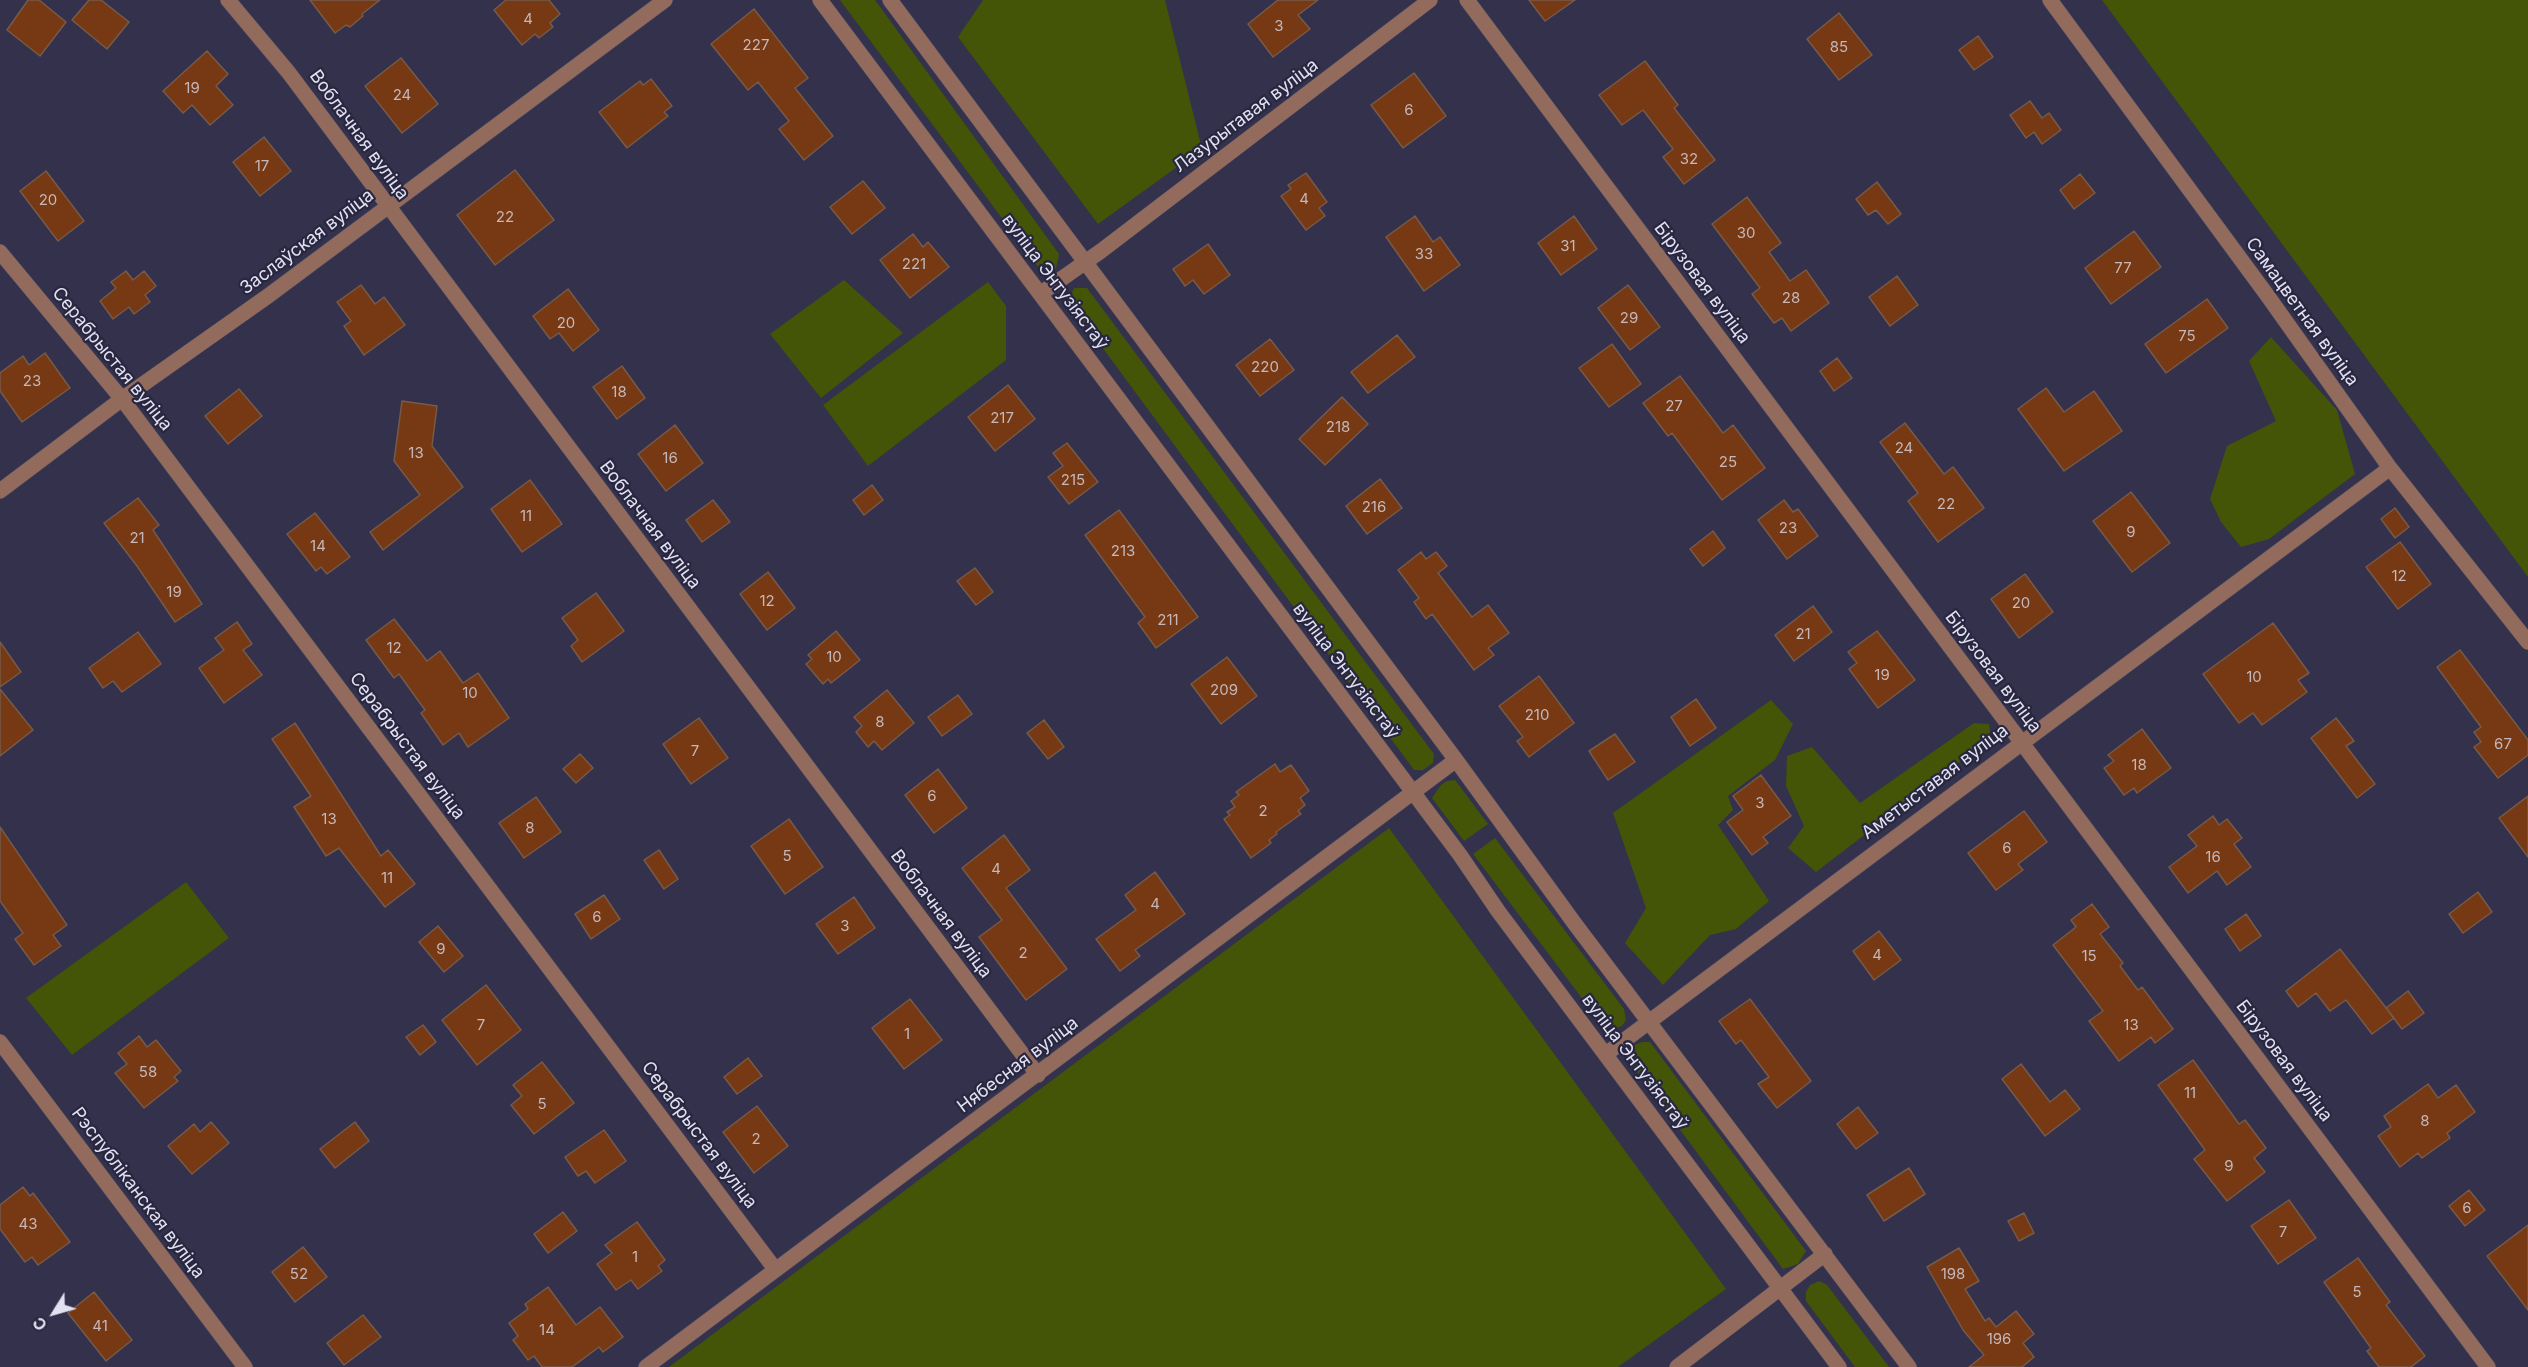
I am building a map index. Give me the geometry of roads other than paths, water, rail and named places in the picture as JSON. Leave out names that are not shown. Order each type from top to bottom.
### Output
[{"type":"street","name":"Воблачная вуліца","points":[[228,0],[289,73],[1038,1075]]},
{"type":"street","name":"Заслаўская вуліца","points":[[0,491],[122,399],[268,296],[665,0]]},
{"type":"street","name":"вуліца Энтузіястаў","points":[[820,0],[1460,855],[1498,911],[1839,1367]]},
{"type":"street","name":"вуліца Энтузіястаў","points":[[890,0],[1648,1020],[1909,1367]]},
{"type":"street","name":"Лазурытавая вуліца","points":[[1040,294],[1430,0]]},
{"type":"street","name":"Бірузовая вуліца","points":[[1467,0],[2488,1367]]},
{"type":"street","name":"Самацветная вуліца","points":[[2050,0],[2267,295],[2390,468],[2528,642]]},
{"type":"street","name":"Серабрыстая вуліца","points":[[0,252],[122,399],[775,1269]]},
{"type":"street","name":"Аметыставая вуліца","points":[[1606,1054],[2020,741],[2390,468]]},
{"type":"street","name":"Нябесная вуліца","points":[[646,1367],[1456,760]]},
{"type":"street","name":"Рэспубліканская вуліца","points":[[0,1042],[245,1367]]},
{"type":"street","points":[[1677,1367],[1825,1254]]}]
